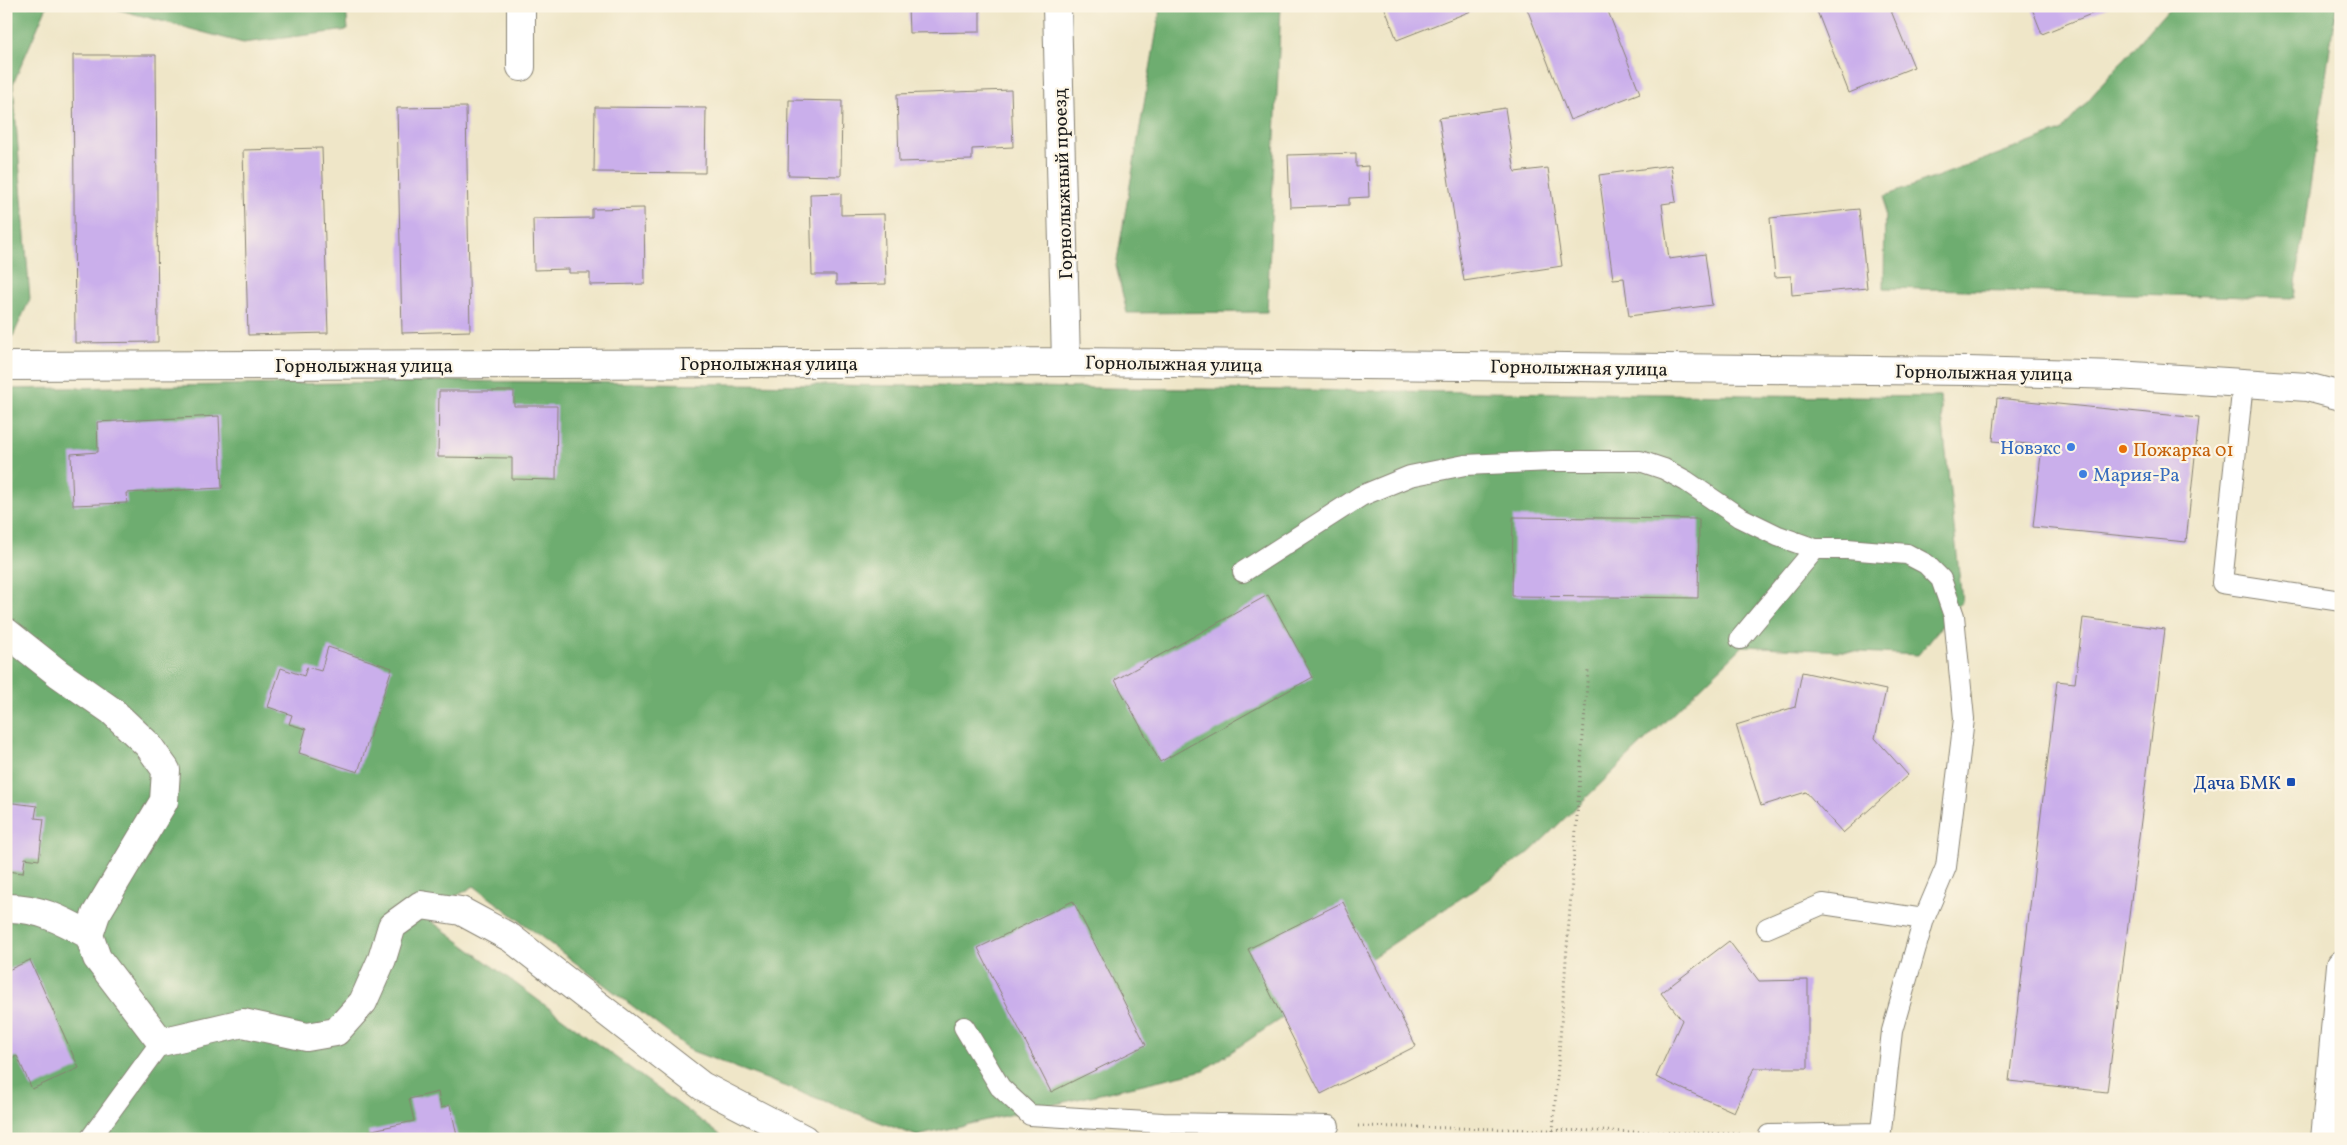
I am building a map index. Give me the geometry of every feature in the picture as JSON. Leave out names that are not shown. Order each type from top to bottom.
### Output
[{"type":"main road","points":[[521,6],[521,67]]},
{"type":"main road","name":"Горнолыжный проезд","points":[[1057,6],[1066,362]]},
{"type":"main road","name":"Горнолыжная улица","points":[[6,366],[1066,362],[1968,371],[2117,375],[2307,387],[2341,396]]},
{"type":"main road","points":[[6,632],[59,674],[112,711],[148,745],[166,770],[164,801],[96,914],[88,935]]},
{"type":"main road","points":[[6,908],[24,908],[59,918],[88,935],[97,958],[161,1042],[243,1022],[307,1037],[336,1032],[363,1002],[382,959],[392,926],[421,906],[461,911],[511,938],[702,1086],[804,1139]]},
{"type":"main road","points":[[2325,1139],[2341,965]]},
{"type":"lane","points":[[2243,383],[2222,584],[2341,601]]},
{"type":"lane","points":[[1243,572],[1361,496],[1410,476],[1465,465],[1553,461],[1640,462],[1664,469],[1686,481],[1739,517],[1778,536],[1815,549],[1847,549],[1907,554],[1926,564],[1941,580],[1954,616],[1964,719],[1946,867],[1924,919],[1892,1031],[1880,1136],[1769,1135]]},
{"type":"lane","points":[[1740,639],[1815,549]]},
{"type":"lane","points":[[1767,928],[1823,904],[1924,919]]},
{"type":"lane","points":[[964,1027],[1000,1087],[1030,1115],[1163,1131],[1330,1126]]},
{"type":"lane","points":[[90,1139],[161,1042]]},
{"type":"path","points":[[1553,1131],[1588,671]]},
{"type":"path","points":[[1330,1126],[1769,1135]]},
{"type":"green space","points":[[6,6],[47,6],[13,84],[30,299],[13,336],[6,336]]},
{"type":"green space","points":[[105,6],[346,6],[348,30],[243,43]]},
{"type":"green space","points":[[1161,6],[1281,6],[1267,312],[1127,313],[1116,266]]},
{"type":"green space","points":[[2171,6],[2336,6],[2294,298],[1884,288],[1885,196],[2061,131]]},
{"type":"green space","points":[[452,381],[1940,397],[1962,601],[1918,655],[1743,646],[1530,852],[1204,1070],[917,1136],[692,1051],[474,886],[423,915],[726,1139],[6,1139],[6,389]]},
{"type":"building","points":[[908,6],[980,6],[980,32],[909,33]]},
{"type":"building","points":[[1384,6],[1484,6],[1397,40]]},
{"type":"building","points":[[1526,6],[1606,6],[1640,93],[1570,120]]},
{"type":"building","points":[[1815,6],[1889,6],[1914,67],[1849,93]]},
{"type":"building","points":[[2031,6],[2111,6],[2042,34]]},
{"type":"building","points":[[73,55],[156,55],[158,342],[75,343]]},
{"type":"building","points":[[1011,90],[1013,147],[972,149],[972,160],[899,162],[897,94]]},
{"type":"building","points":[[789,100],[842,101],[841,176],[788,175]]},
{"type":"building","points":[[466,107],[470,331],[402,333],[397,108]]},
{"type":"building","points":[[595,107],[706,108],[705,173],[594,172]]},
{"type":"building","points":[[1505,108],[1515,172],[1548,168],[1562,266],[1464,281],[1439,118]]},
{"type":"building","points":[[322,148],[328,333],[248,335],[243,150]]},
{"type":"building","points":[[1356,153],[1356,167],[1368,166],[1369,197],[1349,198],[1349,205],[1290,207],[1288,155]]},
{"type":"building","points":[[1671,165],[1676,202],[1662,204],[1669,259],[1705,254],[1712,305],[1629,316],[1624,278],[1613,279],[1599,175]]},
{"type":"building","points":[[841,193],[841,215],[884,214],[886,284],[836,285],[836,275],[812,275],[810,194]]},
{"type":"building","points":[[644,208],[645,284],[590,285],[590,273],[569,273],[569,269],[534,270],[533,219],[592,218],[592,209]]},
{"type":"building","points":[[1859,209],[1867,288],[1792,295],[1791,276],[1775,277],[1770,218]]},
{"type":"building","points":[[439,391],[514,391],[514,406],[557,406],[556,480],[512,479],[512,458],[438,457]]},
{"type":"building","points":[[1997,398],[2199,418],[2186,542],[2033,527],[2042,445],[1993,441]]},
{"type":"building","points":[[219,416],[222,488],[126,493],[127,503],[73,505],[71,454],[98,452],[97,422]]},
{"type":"building","points":[[1513,517],[1699,519],[1698,598],[1512,596]]},
{"type":"building","points":[[1268,595],[1313,677],[1160,762],[1115,680]]},
{"type":"building","points":[[2083,618],[2165,629],[2107,1092],[2009,1081],[2057,681],[2075,683]]},
{"type":"building","points":[[328,647],[392,668],[358,772],[299,753],[306,729],[289,724],[292,715],[268,707],[281,668],[304,676],[307,667],[321,671]]},
{"type":"building","points":[[1802,672],[1886,690],[1875,738],[1908,775],[1843,833],[1806,792],[1761,806],[1736,725],[1795,707]]},
{"type":"building","points":[[6,802],[37,806],[35,818],[44,819],[39,860],[25,858],[23,873],[6,871]]},
{"type":"building","points":[[1073,901],[1146,1045],[1051,1092],[978,948]]},
{"type":"building","points":[[1343,902],[1416,1046],[1321,1094],[1248,949]]},
{"type":"building","points":[[1729,941],[1759,981],[1808,980],[1808,1068],[1754,1068],[1734,1112],[1656,1077],[1682,1020],[1661,993]]},
{"type":"building","points":[[30,960],[79,1068],[32,1089],[17,1056],[6,1061],[6,971]]},
{"type":"building","points":[[438,1092],[441,1108],[450,1105],[458,1139],[370,1139],[368,1131],[414,1121],[409,1099]]},
{"type":"place","name":"Новэкс","points":[[2071,447]]},
{"type":"place","name":"Пожарка 01","points":[[2123,449]]},
{"type":"place","name":"Мария-Ра","points":[[2083,474]]},
{"type":"place","name":"Дача БМК","points":[[2291,782]]}]
